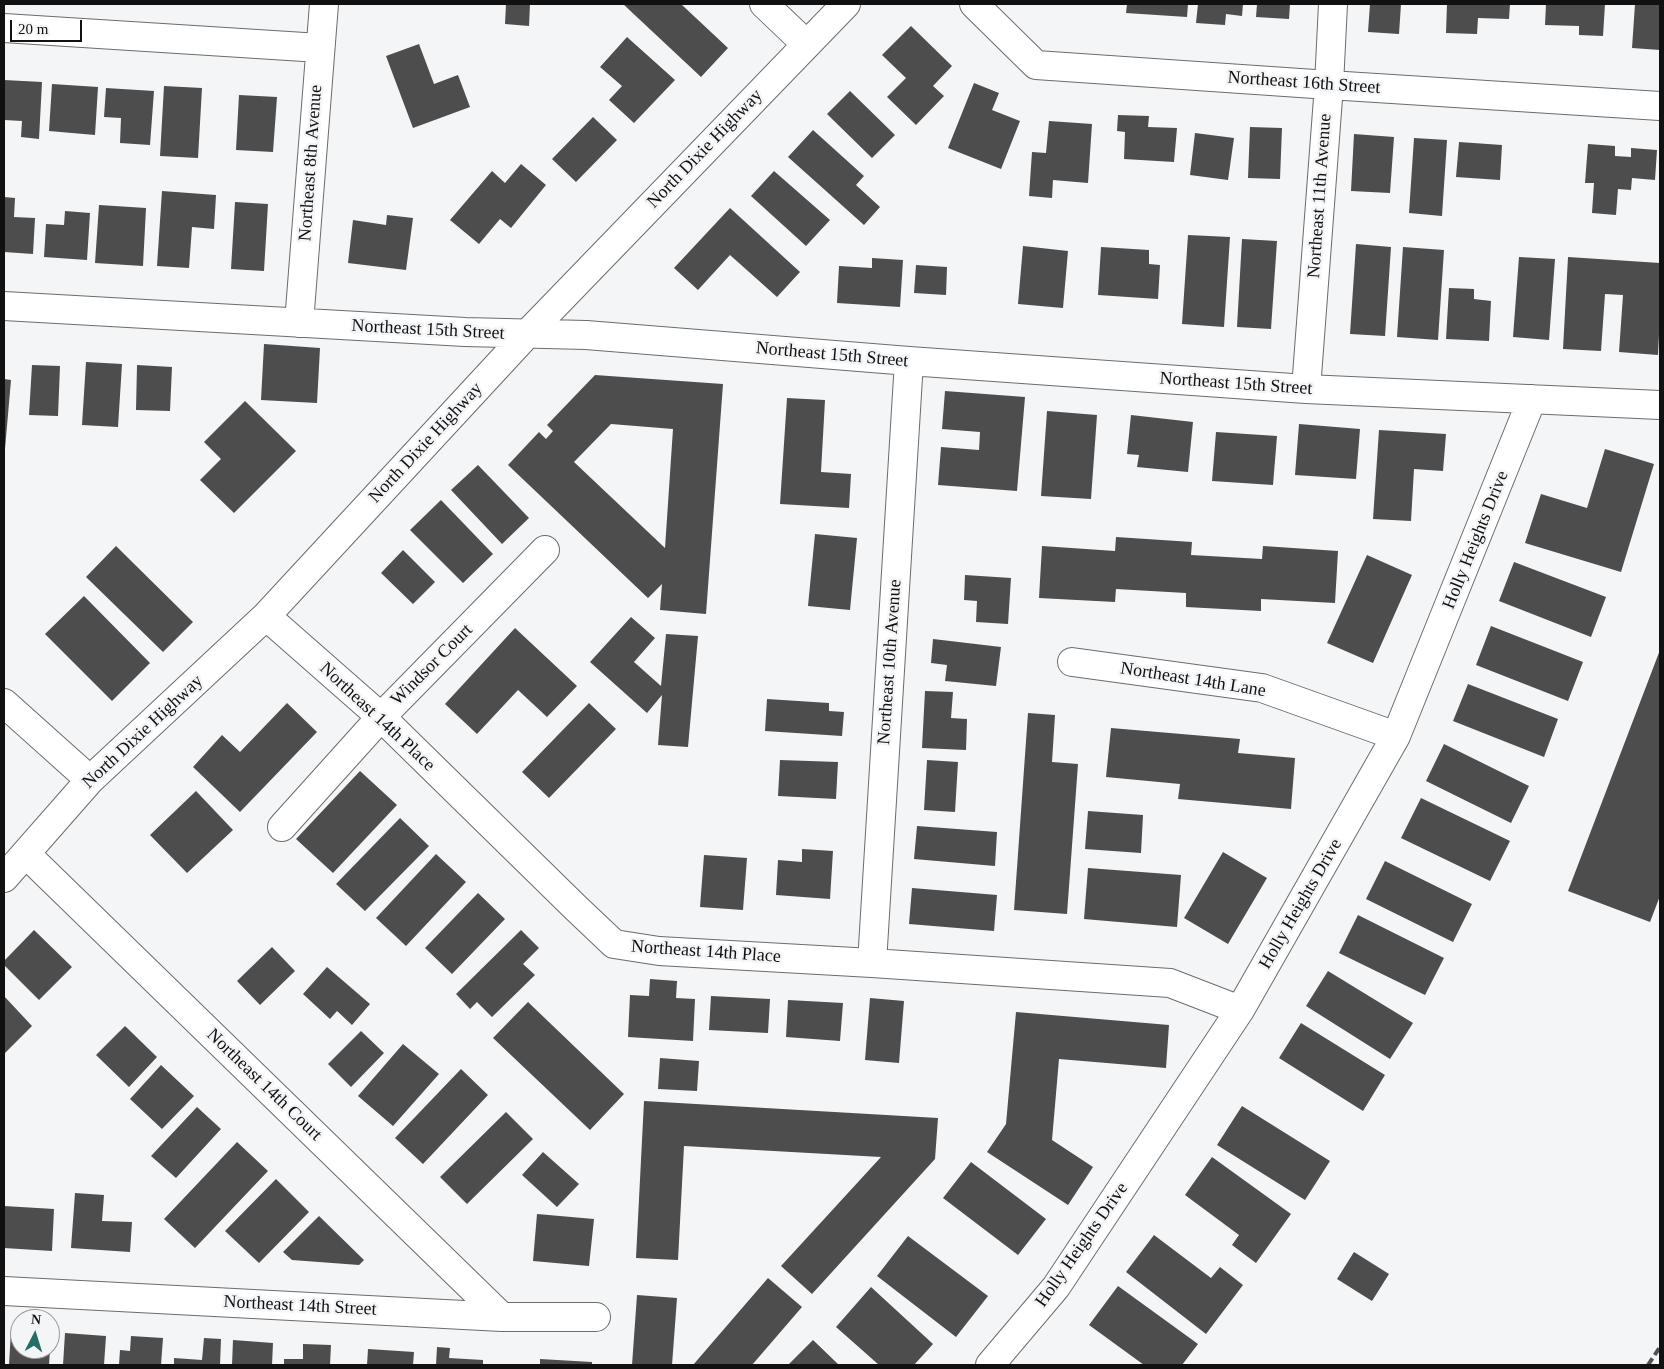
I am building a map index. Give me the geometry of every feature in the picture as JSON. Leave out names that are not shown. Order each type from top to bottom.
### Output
[{"type":"street","name":"Northeast 8th Avenue","points":[[299,323],[324,4]]},
{"type":"street","points":[[764,4],[806,44]]},
{"type":"street","name":"North Dixie Highway","points":[[4,878],[90,780],[266,616],[528,334],[846,4]]},
{"type":"street","name":"Northeast 16th Street","points":[[974,4],[1036,65],[1660,106]]},
{"type":"street","name":"Northeast 11th Avenue","points":[[1306,389],[1329,85],[1332,4]]},
{"type":"street","points":[[4,28],[320,48]]},
{"type":"street","name":"Northeast 15th Street","points":[[4,306],[465,332],[586,335],[909,361],[1306,389],[1660,405]]},
{"type":"street","name":"Northeast 10th Avenue","points":[[872,963],[909,361]]},
{"type":"street","name":"Holly Heights Drive","points":[[990,1365],[1056,1288],[1240,1010],[1396,736],[1532,399]]},
{"type":"street","name":"Windsor Court","points":[[282,827],[381,717],[546,550]]},
{"type":"street","name":"Northeast 14th Place","points":[[266,616],[381,717],[614,944],[659,951],[1170,983],[1240,1010]]},
{"type":"street","name":"Northeast 14th Lane","points":[[1072,662],[1262,688],[1396,736]]},
{"type":"street","points":[[4,703],[90,780]]},
{"type":"street","name":"Northeast 14th Court","points":[[26,854],[502,1317]]},
{"type":"street","name":"Northeast 14th Street","points":[[4,1291],[502,1317],[596,1317]]},
{"type":"building","points":[[506,4],[530,4],[529,26],[505,24]]},
{"type":"building","points":[[623,4],[681,4],[728,48],[701,77]]},
{"type":"building","points":[[1127,4],[1188,4],[1187,17],[1126,13]]},
{"type":"building","points":[[1198,4],[1243,4],[1242,16],[1226,14],[1225,25],[1196,23]]},
{"type":"building","points":[[1257,4],[1290,4],[1289,19],[1256,17]]},
{"type":"building","points":[[1370,4],[1401,4],[1399,34],[1368,32]]},
{"type":"building","points":[[1447,4],[1510,4],[1509,19],[1478,18],[1477,34],[1446,33]]},
{"type":"building","points":[[1546,4],[1605,4],[1603,36],[1579,35],[1579,26],[1545,25]]},
{"type":"building","points":[[1635,4],[1660,4],[1660,50],[1632,48]]},
{"type":"building","points":[[911,26],[952,66],[933,86],[944,96],[916,125],[887,97],[906,78],[882,55]]},
{"type":"building","points":[[627,37],[675,80],[634,123],[609,100],[622,86],[600,67]]},
{"type":"building","points":[[419,44],[434,84],[458,75],[470,107],[413,128],[386,56]]},
{"type":"building","points":[[4,80],[42,82],[39,139],[21,137],[22,121],[4,120]]},
{"type":"building","points":[[974,83],[999,93],[992,110],[1020,121],[1001,169],[948,148]]},
{"type":"building","points":[[52,84],[98,87],[95,135],[49,131]]},
{"type":"building","points":[[164,86],[202,88],[198,158],[160,156]]},
{"type":"building","points":[[106,88],[154,91],[150,145],[120,143],[121,118],[104,117]]},
{"type":"building","points":[[850,91],[895,135],[872,158],[827,114]]},
{"type":"building","points":[[239,95],[277,97],[273,152],[236,150]]},
{"type":"building","points":[[1118,115],[1149,116],[1148,127],[1177,128],[1174,162],[1124,159],[1125,132],[1117,131]]},
{"type":"building","points":[[593,117],[617,140],[576,182],[552,159]]},
{"type":"building","points":[[1049,121],[1092,124],[1088,183],[1053,180],[1052,198],[1029,196],[1032,152],[1046,153]]},
{"type":"building","points":[[1250,127],[1282,128],[1280,179],[1248,178]]},
{"type":"building","points":[[813,130],[864,176],[856,185],[880,207],[864,225],[788,157]]},
{"type":"building","points":[[1195,133],[1234,138],[1228,180],[1190,175]]},
{"type":"building","points":[[1354,134],[1394,137],[1390,193],[1351,191]]},
{"type":"building","points":[[1414,138],[1447,140],[1442,216],[1409,213]]},
{"type":"building","points":[[1459,142],[1502,145],[1500,180],[1456,177]]},
{"type":"building","points":[[1588,144],[1615,146],[1615,156],[1631,157],[1631,148],[1657,150],[1655,180],[1632,178],[1631,190],[1618,189],[1616,215],[1592,213],[1594,183],[1585,183]]},
{"type":"building","points":[[521,164],[546,185],[511,228],[500,219],[479,244],[450,220],[492,171],[505,183]]},
{"type":"building","points":[[774,171],[830,220],[806,246],[751,196]]},
{"type":"building","points":[[162,191],[216,195],[214,229],[192,227],[189,268],[157,266]]},
{"type":"building","points":[[4,197],[15,198],[14,217],[35,218],[33,254],[4,252]]},
{"type":"building","points":[[235,202],[268,204],[264,271],[231,269]]},
{"type":"building","points":[[99,205],[146,208],[143,266],[95,263]]},
{"type":"building","points":[[730,208],[800,272],[777,297],[730,255],[698,290],[674,268]]},
{"type":"building","points":[[65,211],[90,213],[87,260],[44,257],[46,224],[64,225]]},
{"type":"building","points":[[387,215],[413,218],[406,270],[348,263],[353,220],[386,225]]},
{"type":"building","points":[[1188,235],[1230,237],[1224,327],[1182,324]]},
{"type":"building","points":[[1242,239],[1277,241],[1271,329],[1237,327]]},
{"type":"building","points":[[1356,244],[1391,247],[1385,336],[1350,334]]},
{"type":"building","points":[[1023,246],[1068,251],[1063,308],[1018,304]]},
{"type":"building","points":[[1101,247],[1149,250],[1149,264],[1160,265],[1158,299],[1098,295]]},
{"type":"building","points":[[1403,247],[1444,250],[1438,340],[1397,337]]},
{"type":"building","points":[[1519,257],[1555,259],[1549,340],[1513,337]]},
{"type":"building","points":[[1568,257],[1660,263],[1658,355],[1619,352],[1623,295],[1605,294],[1601,351],[1563,349]]},
{"type":"building","points":[[872,258],[903,260],[900,307],[837,303],[839,266],[872,268]]},
{"type":"building","points":[[916,265],[947,267],[946,295],[914,293]]},
{"type":"building","points":[[1449,288],[1474,289],[1474,299],[1491,301],[1489,341],[1446,339]]},
{"type":"building","points":[[264,344],[320,348],[317,403],[261,400]]},
{"type":"building","points":[[86,362],[122,364],[118,427],[82,425]]},
{"type":"building","points":[[32,365],[60,366],[58,416],[29,415]]},
{"type":"building","points":[[137,365],[172,367],[170,411],[136,410]]},
{"type":"building","points":[[595,375],[723,384],[706,614],[660,610],[662,584],[648,598],[508,465],[539,432],[546,439],[553,431],[547,425]],"holes":[[[611,424],[673,429],[665,548],[574,462]]]},
{"type":"building","points":[[4,379],[11,380],[5,449],[4,449]]},
{"type":"building","points":[[945,391],[1025,397],[1017,491],[938,485],[941,447],[979,450],[980,432],[942,429]]},
{"type":"building","points":[[787,398],[825,400],[821,472],[851,474],[849,508],[780,504]]},
{"type":"building","points":[[245,401],[296,451],[234,513],[200,480],[221,459],[204,442]]},
{"type":"building","points":[[1047,411],[1097,415],[1091,499],[1041,496]]},
{"type":"building","points":[[1131,415],[1193,422],[1188,472],[1137,467],[1139,455],[1127,454]]},
{"type":"building","points":[[1299,424],[1360,429],[1356,479],[1295,475]]},
{"type":"building","points":[[1379,430],[1446,434],[1443,471],[1414,469],[1411,521],[1373,519]]},
{"type":"building","points":[[1216,432],[1277,436],[1273,485],[1212,481]]},
{"type":"building","points":[[1605,449],[1654,464],[1621,572],[1525,543],[1541,494],[1587,508]]},
{"type":"building","points":[[478,465],[529,518],[502,544],[451,490]]},
{"type":"building","points":[[441,500],[493,554],[463,583],[410,530]]},
{"type":"building","points":[[815,534],[857,538],[850,610],[808,606]]},
{"type":"building","points":[[1116,537],[1192,542],[1191,555],[1262,559],[1263,546],[1338,551],[1335,603],[1261,599],[1261,611],[1186,607],[1186,593],[1116,589],[1115,602],[1039,598],[1042,546],[1115,551]]},
{"type":"building","points":[[116,546],[193,622],[163,652],[86,577]]},
{"type":"building","points":[[403,550],[435,582],[413,604],[381,573]]},
{"type":"building","points":[[1367,555],[1412,575],[1373,663],[1327,643]]},
{"type":"building","points":[[1514,562],[1606,597],[1591,637],[1499,601]]},
{"type":"building","points":[[965,575],[1011,578],[1008,624],[976,622],[977,601],[964,600]]},
{"type":"building","points":[[84,596],[150,663],[112,701],[45,634]]},
{"type":"building","points":[[631,617],[655,638],[634,662],[661,686],[666,634],[698,636],[688,747],[658,745],[662,695],[647,713],[590,662]]},
{"type":"building","points":[[1491,626],[1583,662],[1568,701],[1476,665]]},
{"type":"building","points":[[515,628],[577,686],[547,717],[518,690],[477,734],[445,704]]},
{"type":"building","points":[[933,639],[1001,647],[996,686],[945,681],[947,665],[931,663]]},
{"type":"building","points":[[1660,650],[1660,896],[1650,922],[1568,891]]},
{"type":"building","points":[[1468,684],[1558,719],[1544,757],[1453,721]]},
{"type":"building","points":[[925,691],[953,692],[951,718],[967,719],[966,750],[922,748]]},
{"type":"building","points":[[767,699],[829,703],[829,711],[844,712],[842,736],[765,731]]},
{"type":"building","points":[[287,703],[317,732],[240,812],[193,767],[222,735],[240,752]]},
{"type":"building","points":[[589,703],[616,729],[549,798],[522,772]]},
{"type":"building","points":[[1028,713],[1055,715],[1052,762],[1078,764],[1067,914],[1014,910]]},
{"type":"building","points":[[1111,728],[1240,739],[1238,753],[1295,758],[1291,809],[1178,799],[1180,784],[1106,777]]},
{"type":"building","points":[[1444,744],[1529,786],[1511,823],[1426,781]]},
{"type":"building","points":[[780,760],[838,762],[836,799],[778,796]]},
{"type":"building","points":[[927,760],[958,762],[955,812],[924,810]]},
{"type":"building","points":[[360,771],[397,805],[333,873],[296,839]]},
{"type":"building","points":[[196,791],[233,830],[187,873],[150,835]]},
{"type":"building","points":[[1421,798],[1510,841],[1490,881],[1401,838]]},
{"type":"building","points":[[1088,811],[1143,815],[1141,853],[1085,849]]},
{"type":"building","points":[[400,818],[429,846],[365,911],[336,884]]},
{"type":"building","points":[[917,826],[997,832],[995,866],[914,859]]},
{"type":"building","points":[[802,849],[833,851],[830,899],[776,895],[778,860],[802,862]]},
{"type":"building","points":[[1223,852],[1267,878],[1228,944],[1184,918]]},
{"type":"building","points":[[436,854],[466,882],[406,946],[376,918]]},
{"type":"building","points":[[704,855],[747,858],[743,910],[700,907]]},
{"type":"building","points":[[1385,861],[1472,904],[1453,942],[1366,899]]},
{"type":"building","points":[[1088,868],[1181,875],[1177,927],[1084,919]]},
{"type":"building","points":[[912,888],[997,895],[994,931],[909,924]]},
{"type":"building","points":[[478,893],[505,919],[452,974],[425,948]]},
{"type":"building","points":[[1358,915],[1444,958],[1425,995],[1339,953]]},
{"type":"building","points":[[34,930],[72,967],[39,1000],[4,965],[4,961]]},
{"type":"building","points":[[521,930],[539,948],[523,964],[535,975],[492,1017],[477,1002],[470,1009],[456,994]]},
{"type":"building","points":[[272,947],[295,971],[260,1005],[237,981]]},
{"type":"building","points":[[327,967],[370,1004],[352,1025],[337,1011],[330,1019],[303,994]]},
{"type":"building","points":[[1328,971],[1413,1023],[1390,1059],[1306,1006]]},
{"type":"building","points":[[650,979],[677,981],[676,998],[695,999],[693,1041],[628,1037],[630,995],[649,996]]},
{"type":"building","points":[[4,996],[32,1026],[4,1054]]},
{"type":"building","points":[[711,996],[770,999],[768,1033],[709,1030]]},
{"type":"building","points":[[870,998],[904,1001],[899,1063],[865,1060]]},
{"type":"building","points":[[788,1000],[843,1003],[840,1041],[786,1037]]},
{"type":"building","points":[[528,1002],[624,1094],[590,1130],[493,1038]]},
{"type":"building","points":[[1016,1012],[1169,1025],[1166,1068],[1059,1059],[1052,1140],[1093,1167],[1068,1205],[987,1152],[1006,1124]]},
{"type":"building","points":[[1301,1023],[1385,1075],[1363,1111],[1279,1058]]},
{"type":"building","points":[[125,1026],[157,1057],[129,1087],[96,1055]]},
{"type":"building","points":[[361,1031],[384,1053],[351,1087],[328,1064]]},
{"type":"building","points":[[403,1044],[439,1074],[393,1126],[358,1096]]},
{"type":"building","points":[[660,1058],[699,1061],[697,1091],[658,1089]]},
{"type":"building","points":[[161,1065],[194,1096],[162,1129],[130,1099]]},
{"type":"building","points":[[461,1069],[488,1095],[423,1164],[395,1138]]},
{"type":"building","points":[[644,1101],[938,1118],[935,1159],[812,1294],[781,1266],[881,1157],[684,1146],[678,1260],[636,1258]]},
{"type":"building","points":[[1242,1106],[1330,1161],[1305,1200],[1217,1145]]},
{"type":"building","points":[[197,1107],[221,1129],[176,1178],[151,1156]]},
{"type":"building","points":[[506,1112],[533,1139],[467,1204],[440,1177]]},
{"type":"building","points":[[237,1142],[268,1171],[195,1248],[164,1219]]},
{"type":"building","points":[[543,1152],[579,1184],[557,1207],[522,1175]]},
{"type":"building","points":[[1212,1157],[1291,1214],[1256,1263],[1232,1245],[1239,1235],[1185,1195]]},
{"type":"building","points":[[971,1162],[1046,1219],[1018,1255],[943,1198]]},
{"type":"building","points":[[276,1179],[309,1212],[259,1263],[225,1231]]},
{"type":"building","points":[[75,1193],[104,1195],[102,1221],[132,1222],[130,1252],[71,1248]]},
{"type":"building","points":[[4,1206],[54,1209],[52,1251],[4,1248]]},
{"type":"building","points":[[537,1214],[594,1219],[589,1266],[533,1261]]},
{"type":"building","points":[[319,1216],[364,1260],[359,1265],[292,1260],[283,1252]]},
{"type":"building","points":[[1154,1235],[1211,1278],[1220,1267],[1243,1285],[1206,1334],[1126,1272]]},
{"type":"building","points":[[908,1236],[988,1296],[956,1337],[877,1276]]},
{"type":"building","points":[[1354,1252],[1389,1274],[1372,1301],[1337,1279]]},
{"type":"building","points":[[768,1278],[802,1307],[752,1365],[693,1365]]},
{"type":"building","points":[[1118,1286],[1198,1344],[1182,1365],[1144,1365],[1089,1325]]},
{"type":"building","points":[[871,1287],[933,1344],[914,1365],[879,1365],[836,1327]]},
{"type":"building","points":[[637,1295],[677,1298],[672,1365],[632,1365]]},
{"type":"building","points":[[65,1333],[106,1336],[104,1365],[63,1365]]},
{"type":"building","points":[[131,1336],[163,1338],[161,1365],[119,1365],[120,1350],[130,1351]]},
{"type":"building","points":[[204,1338],[221,1339],[220,1365],[174,1365],[174,1358],[202,1360]]},
{"type":"building","points":[[233,1340],[273,1343],[272,1365],[232,1365]]},
{"type":"building","points":[[813,1340],[839,1365],[788,1365]]},
{"type":"building","points":[[303,1344],[331,1345],[330,1365],[284,1365],[284,1359],[303,1359]]},
{"type":"building","points":[[437,1347],[450,1348],[449,1358],[483,1360],[483,1365],[436,1365]]},
{"type":"building","points":[[10,1348],[10,1359],[49,1359],[49,1365],[9,1365]]},
{"type":"building","points":[[368,1349],[414,1352],[413,1365],[367,1365]]},
{"type":"building","points":[[540,1359],[592,1362],[592,1365],[540,1365]]},
{"type":"railway","points":[[1648,1365],[1660,1347]]}]
